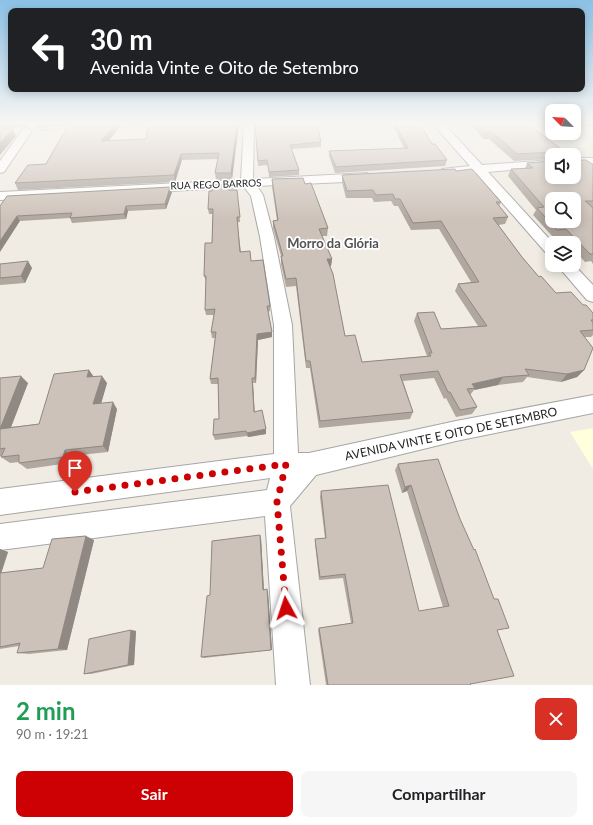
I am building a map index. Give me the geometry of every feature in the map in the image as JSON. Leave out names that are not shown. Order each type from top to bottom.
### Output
[{"type":"street","points":[[0,169],[9,156]]},
{"type":"street","points":[[248,156],[247,183],[257,195],[267,237],[283,324],[297,464],[277,502],[293,685]]},
{"type":"street","points":[[467,156],[545,243]]},
{"type":"street","points":[[581,161],[593,160]]},
{"type":"street","points":[[434,173],[545,164]]},
{"type":"street","name":"RUA REGO BARROS","points":[[0,196],[107,189],[382,176]]},
{"type":"street","points":[[571,272],[593,296]]},
{"type":"street","name":"AVENIDA VINTE E OITO DE SETEMBRO","points":[[0,502],[297,464],[593,404]]},
{"type":"street","points":[[0,536],[277,502]]},
{"type":"shaded area","points":[[593,428],[593,469],[570,432]]},
{"type":"building","points":[[51,156],[180,156],[174,175],[15,183],[28,165],[46,164]]},
{"type":"building","points":[[218,156],[233,156],[231,173],[215,173]]},
{"type":"building","points":[[258,156],[294,156],[299,170],[269,172],[267,160],[258,161]]},
{"type":"building","points":[[331,156],[444,156],[447,160],[336,167]]},
{"type":"building","points":[[581,160],[586,160],[593,164],[593,201],[585,201],[593,208],[593,254],[590,254],[581,245],[581,236],[573,236],[566,229],[557,230],[555,228],[581,228],[581,192],[545,192],[545,217],[537,208],[544,207],[511,169],[533,168],[527,163],[545,162],[545,184],[581,184]]},
{"type":"building","points":[[455,169],[456,171],[472,169],[501,202],[496,202],[508,217],[493,218],[539,277],[541,276],[556,293],[571,292],[593,313],[593,320],[591,320],[593,323],[593,330],[580,331],[593,348],[584,370],[567,374],[525,369],[529,375],[503,377],[472,384],[475,388],[467,389],[477,407],[460,410],[450,392],[448,392],[438,371],[400,375],[413,412],[320,421],[310,361],[306,361],[296,278],[286,279],[281,256],[283,256],[273,221],[278,220],[272,179],[303,178],[305,184],[311,183],[328,228],[319,229],[332,259],[327,259],[333,274],[345,336],[355,335],[362,362],[431,356],[429,353],[432,353],[417,313],[434,312],[441,329],[487,326],[458,284],[479,282],[441,221],[413,223],[400,199],[395,199],[393,194],[376,195],[373,190],[347,191],[342,175]]},
{"type":"building","points":[[230,184],[229,190],[237,190],[240,217],[237,217],[240,252],[250,251],[251,261],[263,260],[270,306],[267,306],[272,332],[257,334],[255,378],[252,378],[254,412],[262,410],[266,429],[247,433],[246,431],[213,435],[214,419],[219,419],[218,378],[210,379],[216,332],[211,332],[215,309],[205,310],[205,243],[212,243],[213,209],[208,209],[209,191],[212,191],[213,185]]},
{"type":"building","points":[[170,187],[165,204],[126,206],[124,214],[70,218],[72,213],[17,216],[0,241],[0,206],[7,196]]},
{"type":"building","points":[[28,261],[21,276],[0,278],[0,264]]},
{"type":"building","points":[[89,370],[87,377],[102,376],[93,404],[113,402],[103,446],[65,450],[63,457],[19,463],[19,455],[1,457],[5,448],[0,449],[0,429],[39,424],[54,374]]},
{"type":"building","points":[[21,376],[0,429],[0,378]]},
{"type":"building","points":[[438,459],[460,519],[474,550],[475,549],[494,599],[498,599],[509,628],[497,630],[514,676],[470,684],[471,685],[328,685],[319,628],[353,623],[345,574],[320,577],[315,539],[326,538],[321,491],[388,485],[419,611],[449,606],[411,485],[405,487],[398,464]]},
{"type":"building","points":[[260,535],[263,590],[267,589],[271,650],[201,657],[207,596],[210,595],[212,541]]},
{"type":"building","points":[[86,536],[58,649],[17,653],[20,643],[0,647],[0,573],[43,568],[52,539]]},
{"type":"building","points":[[131,630],[128,665],[84,674],[89,639]]},
{"type":"district","name":"Morro da Glória","points":[[333,243]]},
{"type":"route","points":[[75,492],[286,464],[277,502],[286,608]]}]
